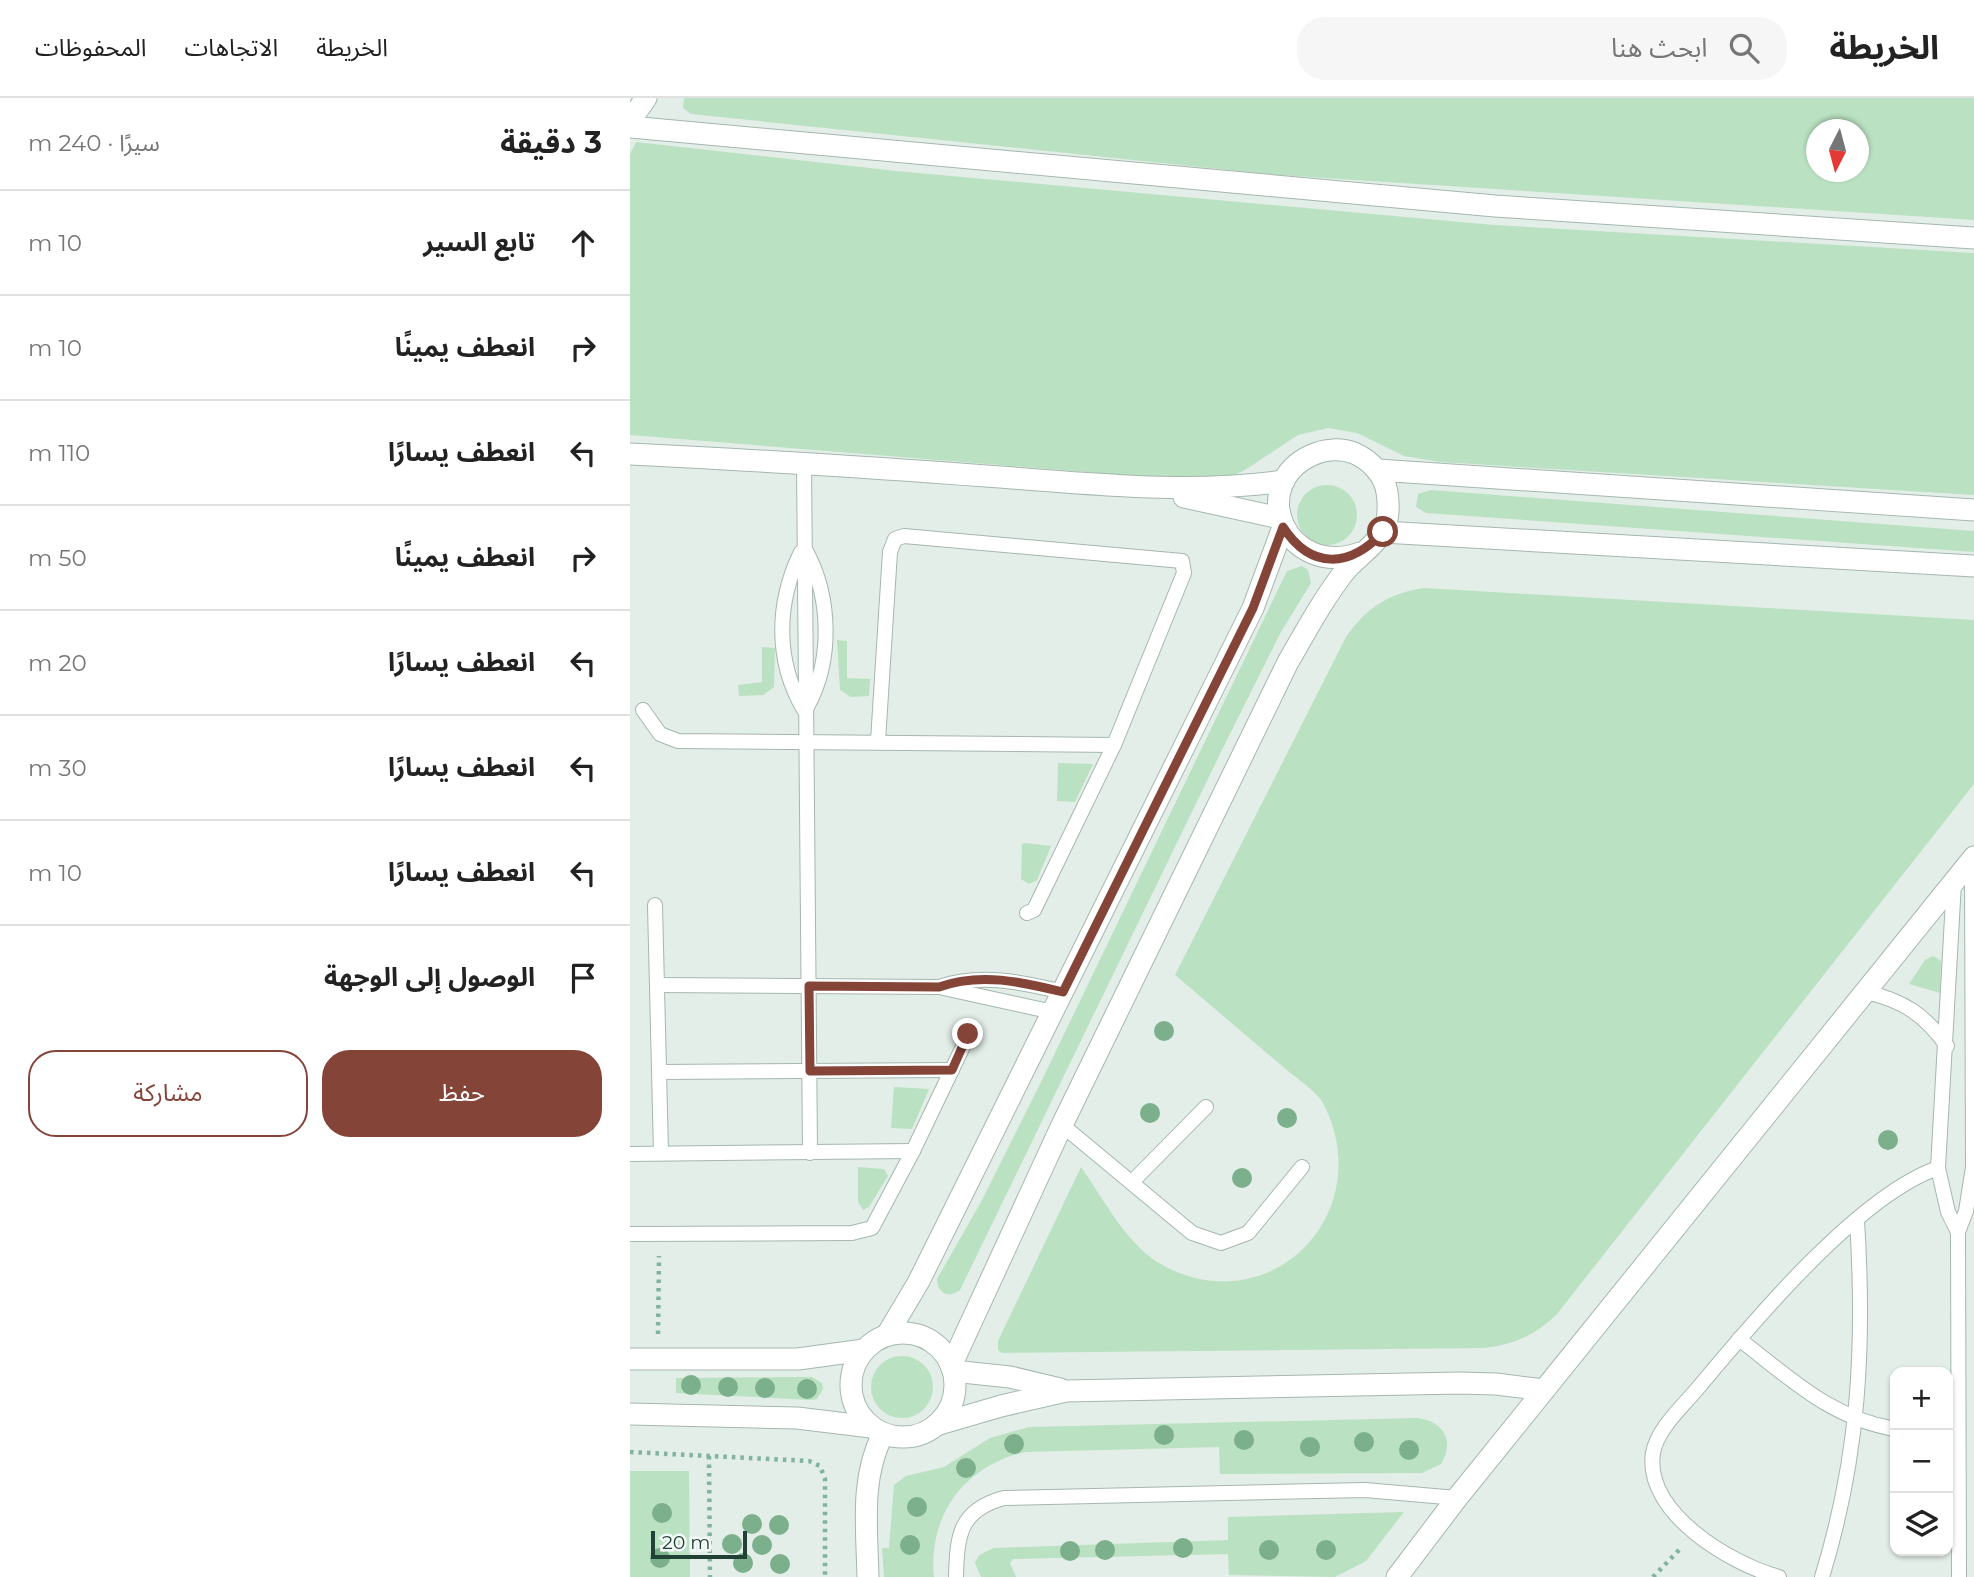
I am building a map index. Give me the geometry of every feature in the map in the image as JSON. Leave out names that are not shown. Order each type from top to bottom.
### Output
[{"type":"street","points":[[630,121],[646,98]]},
{"type":"street","points":[[630,127],[1496,206],[1974,238]]},
{"type":"street","points":[[630,1359],[798,1359],[864,1350],[887,1335],[919,1281],[1253,608],[1282,522],[1279,500],[1284,481],[1293,468],[1306,458],[1336,450],[1352,452],[1378,470],[1386,486],[1389,503],[1383,532],[1360,553],[1329,592],[1288,662],[1062,1125],[952,1368],[953,1401],[936,1425]]},
{"type":"street","points":[[630,454],[804,462],[1149,487],[1211,488],[1284,481]]},
{"type":"street","points":[[1378,470],[1974,510]]},
{"type":"street","points":[[1149,487],[1282,522],[1303,550],[1316,556],[1331,559],[1360,553]]},
{"type":"street","points":[[1383,532],[1974,566]]},
{"type":"street","points":[[1396,1577],[1973,859]]},
{"type":"street","points":[[887,1335],[913,1334],[925,1338],[936,1345],[952,1368],[1010,1377],[1066,1391]]},
{"type":"street","points":[[864,1350],[851,1376],[850,1390],[860,1417],[877,1431]]},
{"type":"street","points":[[630,1414],[797,1418],[911,1437],[936,1425],[1066,1391],[1448,1383],[1496,1384],[1544,1390]]},
{"type":"street","points":[[868,1577],[867,1482],[876,1449],[877,1431]]},
{"type":"lane","points":[[804,462],[810,1153]]},
{"type":"lane","points":[[878,741],[890,552],[895,539],[904,536],[1182,561],[1184,573],[1114,745],[1034,910],[1027,913]]},
{"type":"lane","points":[[803,547],[786,596],[782,633],[787,672],[805,711]]},
{"type":"lane","points":[[643,710],[660,734],[671,740],[1114,745]]},
{"type":"lane","points":[[1959,1577],[1953,1434],[1958,1232],[1966,1211],[1973,1167],[1973,859]]},
{"type":"lane","points":[[1954,882],[1947,1046],[1938,1168],[1948,1212],[1958,1232]]},
{"type":"lane","points":[[655,905],[661,1153]]},
{"type":"lane","points":[[939,987],[957,981],[992,980],[1063,992]]},
{"type":"lane","points":[[657,985],[939,987],[1053,1012]]},
{"type":"lane","points":[[1865,992],[1890,997],[1913,1008],[1932,1025],[1947,1046]]},
{"type":"lane","points":[[630,1234],[863,1232],[878,1220],[968,1034]]},
{"type":"lane","points":[[660,1072],[952,1070]]},
{"type":"lane","points":[[1132,1182],[1206,1107]]},
{"type":"lane","points":[[1062,1125],[1192,1233],[1220,1242],[1248,1233],[1302,1167]]},
{"type":"lane","points":[[630,1154],[913,1151]]},
{"type":"lane","points":[[1779,1577],[1753,1570],[1719,1552],[1695,1533],[1664,1497],[1653,1473],[1653,1450],[1666,1426],[1739,1339],[1828,1246],[1917,1175],[1938,1168]]},
{"type":"lane","points":[[1822,1577],[1842,1503],[1856,1421],[1861,1314],[1857,1221]]},
{"type":"lane","points":[[1739,1339],[1833,1409],[1856,1421],[1890,1428]]},
{"type":"lane","points":[[957,1577],[957,1543],[962,1526],[987,1502],[1004,1498],[1364,1490],[1457,1498]]},
{"type":"path","points":[[658,1359],[659,1234]]},
{"type":"path","points":[[630,1452],[809,1461],[820,1466],[825,1479],[825,1577]]},
{"type":"path","points":[[709,1456],[710,1577]]},
{"type":"path","points":[[1653,1577],[1695,1533]]},
{"type":"green space","points":[[684,98],[1974,98],[1974,220],[1278,175],[691,114],[683,108]]},
{"type":"green space","points":[[636,142],[896,171],[1494,225],[1974,253],[1974,495],[1440,462],[1404,456],[1357,433],[1328,428],[1298,435],[1230,477],[1198,481],[630,435],[630,154]]},
{"type":"green space","points":[[1321,485],[1333,485],[1349,493],[1355,503],[1355,527],[1349,537],[1333,545],[1321,545],[1305,537],[1297,521],[1297,509],[1305,493]]},
{"type":"green space","points":[[1431,490],[1974,531],[1974,552],[1426,513],[1416,507],[1418,494]]},
{"type":"green space","points":[[1302,566],[1308,570],[1311,583],[1281,632],[1221,752],[960,1290],[952,1294],[944,1293],[939,1288],[937,1279],[981,1202],[1041,1082],[1287,571]]},
{"type":"green space","points":[[1424,588],[1974,620],[1974,784],[1557,1314],[1532,1333],[1514,1341],[1483,1348],[1002,1353],[998,1350],[998,1341],[1081,1167],[1118,1223],[1152,1259],[1166,1267],[1206,1280],[1244,1280],[1278,1267],[1306,1246],[1326,1216],[1337,1182],[1337,1143],[1323,1103],[1312,1090],[1175,975],[1346,637],[1379,603],[1411,590]]},
{"type":"green space","points":[[837,640],[847,641],[847,678],[870,679],[869,696],[851,697],[840,690]]},
{"type":"green space","points":[[762,647],[775,648],[774,687],[763,695],[739,696],[738,685],[762,682]]},
{"type":"green space","points":[[1058,763],[1093,764],[1075,802],[1057,801]]},
{"type":"green space","points":[[1022,844],[1051,846],[1037,880],[1029,884],[1021,879]]},
{"type":"green space","points":[[1933,956],[1941,961],[1940,993],[1909,984],[1925,960]]},
{"type":"green space","points":[[894,1087],[929,1089],[912,1129],[891,1128]]},
{"type":"green space","points":[[858,1167],[884,1169],[888,1176],[869,1207],[863,1210],[858,1202]]},
{"type":"green space","points":[[902,1356],[914,1358],[924,1365],[931,1375],[931,1399],[924,1409],[914,1416],[902,1418],[890,1416],[880,1409],[873,1399],[871,1387],[873,1375],[880,1365],[890,1358]]},
{"type":"green space","points":[[812,1377],[822,1383],[823,1389],[817,1399],[811,1400],[676,1393],[676,1378]]},
{"type":"green space","points":[[1417,1418],[1434,1423],[1447,1440],[1441,1464],[1422,1473],[1220,1474],[1219,1447],[1025,1452],[985,1469],[968,1481],[955,1496],[944,1513],[937,1533],[934,1577],[884,1577],[882,1548],[889,1548],[894,1485],[906,1476],[944,1467],[990,1438],[1029,1427]]},
{"type":"green space","points":[[630,1471],[689,1471],[690,1577],[630,1577]]},
{"type":"green space","points":[[1404,1512],[1366,1561],[1335,1577],[1229,1575],[1228,1554],[1013,1559],[1010,1563],[1016,1577],[981,1577],[975,1563],[979,1555],[994,1548],[1228,1540],[1228,1517]]},
{"type":"route","points":[[968,1034],[952,1070],[810,1071],[809,986],[939,987],[974,979],[1026,983],[1063,992],[1253,608],[1283,527],[1303,550],[1331,559],[1360,553],[1383,532]]}]
